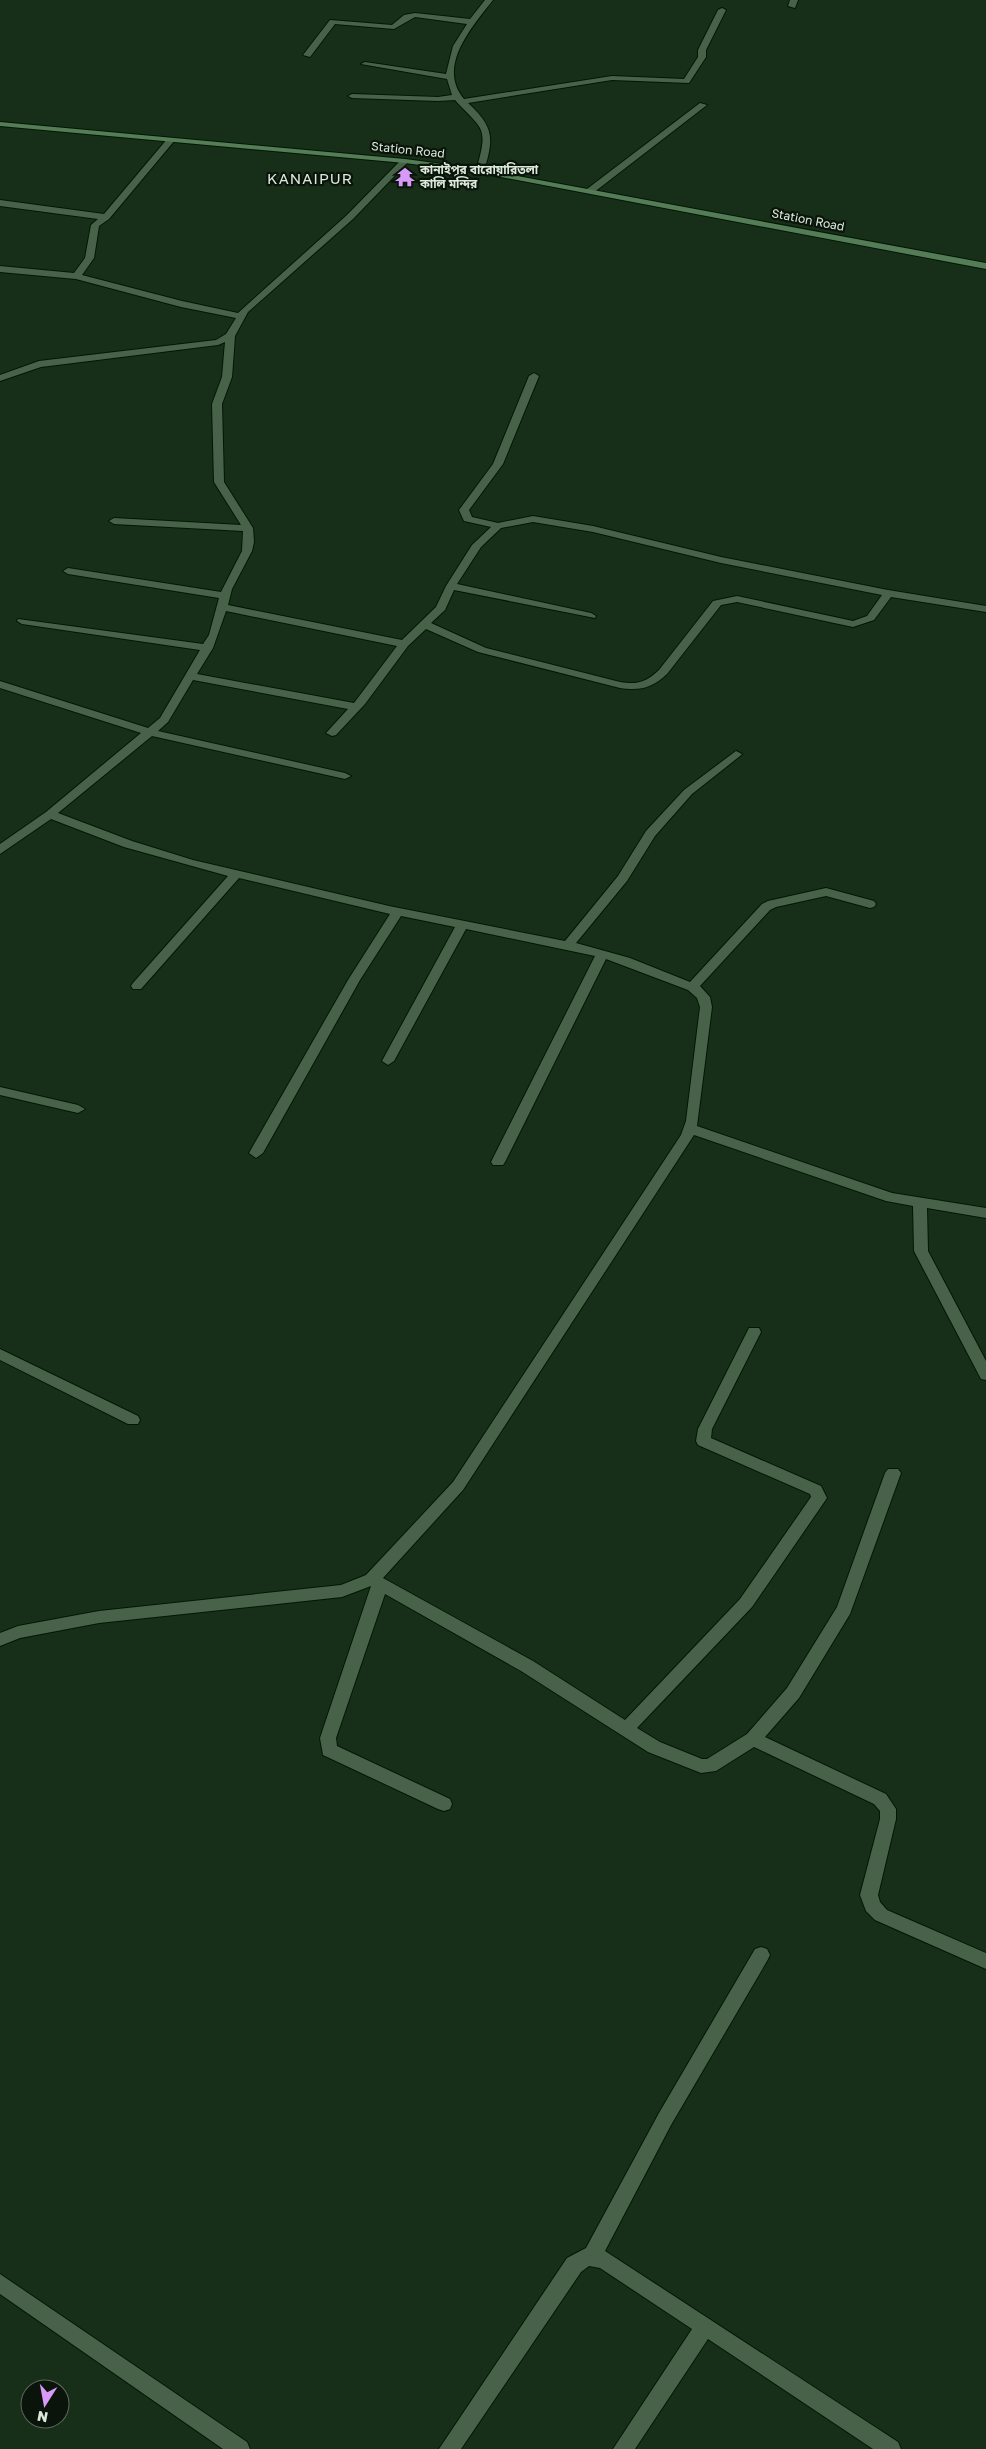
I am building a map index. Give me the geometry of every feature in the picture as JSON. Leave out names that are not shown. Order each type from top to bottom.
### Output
[{"type":"main road","name":"Station Road","points":[[0,124],[405,161],[480,171],[986,266]]},
{"type":"street","points":[[480,171],[488,142],[485,127],[459,99],[449,72],[457,49],[472,22],[489,0]]},
{"type":"street","points":[[352,96],[459,99],[612,78],[686,81],[702,57],[702,50],[722,10]]},
{"type":"street","points":[[307,55],[333,22],[394,27],[407,17],[415,15],[472,22]]},
{"type":"street","points":[[365,64],[450,77]]},
{"type":"street","points":[[590,191],[704,105]]},
{"type":"street","points":[[76,276],[88,265],[93,255],[92,237],[95,225],[106,217],[171,140]]},
{"type":"street","points":[[0,850],[50,814],[164,720],[208,648],[224,601],[247,551],[248,528],[218,482],[217,404],[227,377],[230,336],[240,316],[350,217],[405,161]]},
{"type":"street","points":[[0,203],[106,217]]},
{"type":"street","points":[[0,268],[76,276],[181,304],[240,316]]},
{"type":"street","points":[[0,378],[39,364],[218,342],[230,336]]},
{"type":"street","points":[[534,376],[498,464],[464,510],[464,515],[468,518],[498,526],[532,519],[547,520],[593,529],[721,560],[888,593],[986,609]]},
{"type":"street","points":[[114,521],[248,528]]},
{"type":"street","points":[[332,733],[356,706],[404,644],[441,608],[450,586],[477,545],[498,526]]},
{"type":"street","points":[[68,571],[224,601],[404,644]]},
{"type":"street","points":[[450,586],[591,616]]},
{"type":"street","points":[[424,624],[482,650],[620,685],[641,687],[650,684],[680,652],[717,603],[736,599],[853,624],[865,623],[871,619],[888,593]]},
{"type":"street","points":[[22,621],[208,648]]},
{"type":"street","points":[[190,676],[356,706]]},
{"type":"street","points":[[0,684],[149,732],[346,776]]},
{"type":"street","points":[[568,945],[623,878],[650,834],[688,792],[736,754]]},
{"type":"street","points":[[50,814],[128,844],[235,875],[462,926],[568,945],[602,954],[692,987],[706,999],[691,1129],[458,1486],[377,1582],[328,1738],[329,1750],[444,1804]]},
{"type":"street","points":[[136,986],[235,875]]},
{"type":"street","points":[[692,987],[766,907],[772,904],[826,892],[870,904]]},
{"type":"street","points":[[256,1152],[354,980],[397,912]]},
{"type":"street","points":[[388,1061],[462,926]]},
{"type":"street","points":[[498,1162],[602,954]]},
{"type":"street","points":[[0,1092],[78,1109]]},
{"type":"street","points":[[691,1129],[857,1188],[920,1204],[986,1213]]},
{"type":"street","points":[[920,1204],[921,1250],[986,1376]]},
{"type":"street","points":[[626,1729],[746,1603],[819,1498],[816,1490],[703,1441],[705,1429],[754,1332]]},
{"type":"street","points":[[0,1354],[133,1420]]},
{"type":"street","points":[[0,1640],[18,1632],[99,1617],[342,1591],[377,1582],[527,1666],[654,1747],[701,1766],[710,1766],[718,1763],[753,1738],[793,1693],[840,1616],[850,1594],[893,1473]]},
{"type":"street","points":[[753,1738],[880,1799],[888,1809],[888,1819],[869,1895],[872,1906],[881,1915],[986,1961]]},
{"type":"street","points":[[592,2256],[665,2119],[761,1955]]},
{"type":"street","points":[[449,2449],[574,2265],[582,2257],[592,2256],[606,2261],[891,2449]]},
{"type":"street","points":[[0,2282],[240,2449]]},
{"type":"street","points":[[623,2449],[705,2326]]},
{"type":"place","name":"কানাইপুর বারোয়ারিতলা কালি মন্দির","points":[[405,177]]},
{"type":"district","name":"KANAIPUR","points":[[310,179]]}]
